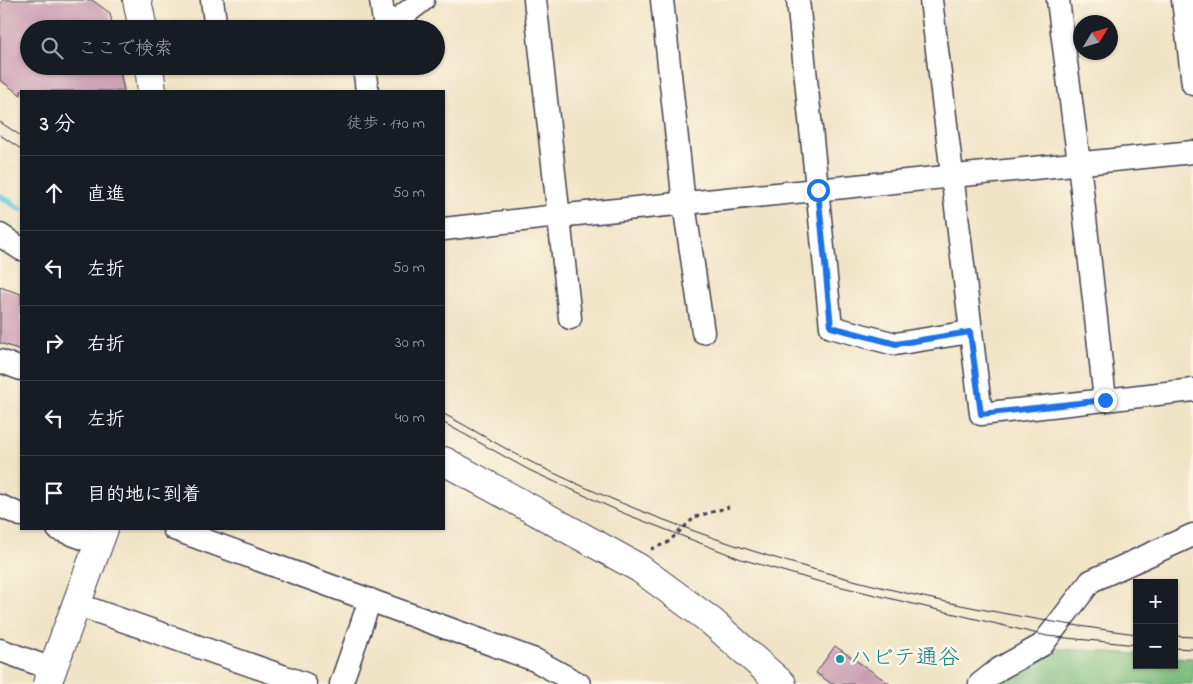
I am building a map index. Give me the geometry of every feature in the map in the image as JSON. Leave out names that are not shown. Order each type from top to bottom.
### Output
[{"type":"street","points":[[137,0],[140,20]]},
{"type":"street","points":[[212,0],[215,20]]},
{"type":"street","points":[[382,0],[384,20]]},
{"type":"street","points":[[397,20],[423,0]]},
{"type":"street","points":[[535,0],[557,216],[570,318]]},
{"type":"street","points":[[662,0],[684,204],[703,332]]},
{"type":"street","points":[[798,0],[831,327],[896,344],[970,332]]},
{"type":"street","points":[[931,0],[981,414],[1193,390]]},
{"type":"street","points":[[1058,0],[1079,163],[1105,400]]},
{"type":"street","points":[[1183,0],[1193,84]]},
{"type":"street","points":[[150,75],[152,90]]},
{"type":"street","points":[[365,75],[367,90]]},
{"type":"street","points":[[445,229],[1193,152]]},
{"type":"street","points":[[0,235],[20,248]]},
{"type":"street","points":[[0,361],[20,369]]},
{"type":"street","points":[[445,462],[639,568],[711,622],[782,684]]},
{"type":"street","points":[[0,506],[20,515]]},
{"type":"street","points":[[0,650],[49,677],[101,537],[63,530]]},
{"type":"street","points":[[177,530],[535,660],[579,684]]},
{"type":"street","points":[[980,684],[999,669],[1042,645],[1091,581],[1193,534]]},
{"type":"street","points":[[341,684],[370,600]]},
{"type":"street","points":[[76,604],[306,684]]},
{"type":"path","points":[[639,568],[644,555],[654,547],[667,543],[695,517],[729,507]]},
{"type":"green space","points":[[1055,648],[1133,654],[1133,669],[1178,669],[1178,657],[1193,658],[1193,684],[999,684],[1008,674]]},
{"type":"building","points":[[3,0],[92,0],[110,13],[111,20],[20,20],[20,75],[121,75],[124,90],[20,90],[20,94],[0,80],[0,4]]},
{"type":"building","points":[[0,287],[20,294],[20,350],[0,343]]},
{"type":"building","name":"ハビテ通谷","points":[[835,646],[890,684],[832,684],[816,673]]},
{"type":"waterway","points":[[0,196],[20,208]]},
{"type":"tram line","points":[[0,122],[20,135]]},
{"type":"tram line","points":[[0,135],[20,148]]},
{"type":"tram line","points":[[445,415],[533,463],[604,496],[677,525],[752,551],[905,593],[1060,623],[1133,633]]},
{"type":"tram line","points":[[445,424],[529,470],[623,513],[741,559],[817,581],[1047,636],[1133,645]]},
{"type":"tram line","points":[[1178,636],[1193,637]]},
{"type":"tram line","points":[[1178,648],[1193,649]]},
{"type":"place","name":"ハビテ通谷","points":[[840,659]]},
{"type":"route","points":[[818,190],[831,327],[896,344],[970,332],[981,414],[1105,400]]}]
